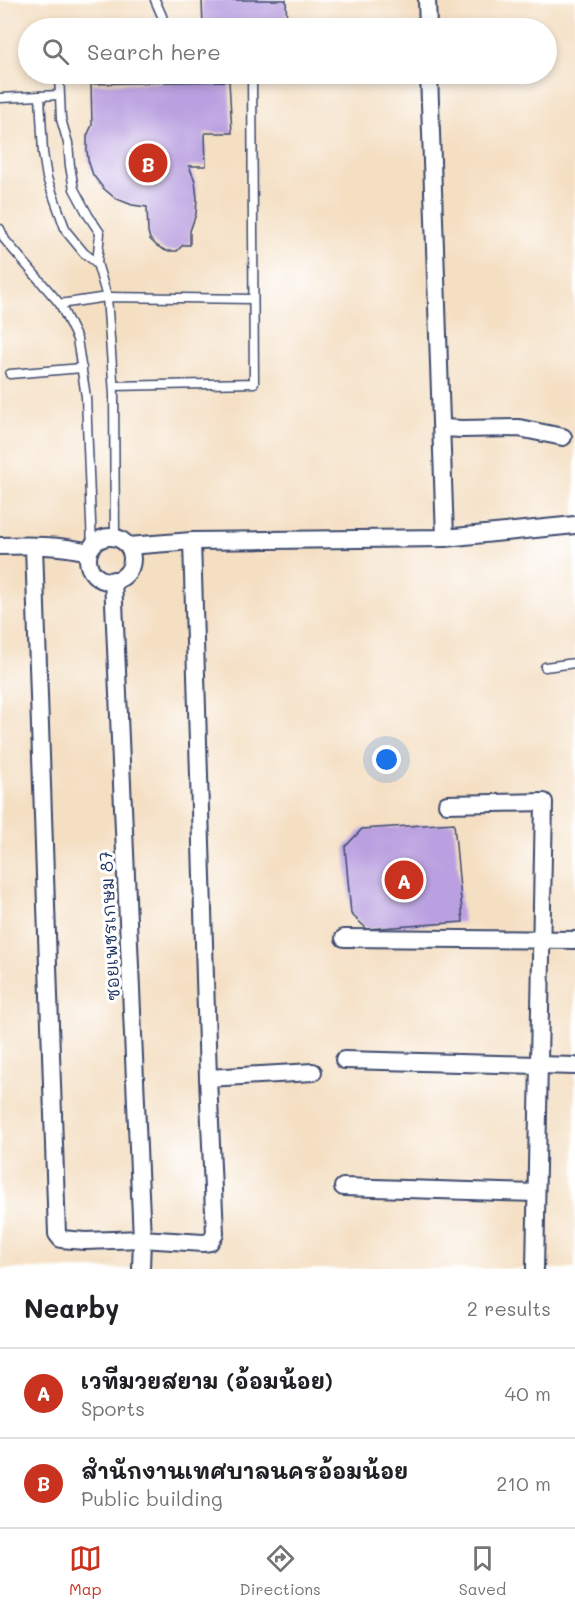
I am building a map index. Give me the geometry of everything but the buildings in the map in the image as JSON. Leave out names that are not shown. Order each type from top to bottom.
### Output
[{"type":"street","points":[[427,0],[428,18]]},
{"type":"street","points":[[429,84],[446,538]]},
{"type":"street","points":[[442,428],[519,428],[563,437]]},
{"type":"street","points":[[122,542],[132,558],[125,575],[106,580],[93,573],[90,567],[91,549],[98,540],[106,538],[122,542],[446,538],[575,525]]},
{"type":"street","points":[[34,546],[57,1234],[61,1239],[85,1241],[142,1239],[203,1243],[210,1242],[215,1234],[208,1078],[192,542]]},
{"type":"street","points":[[0,546],[91,549]]},
{"type":"street","name":"ซอยเพชรเกษม 87","points":[[113,580],[142,1239],[141,1269]]},
{"type":"street","points":[[447,804],[544,802],[535,1269]]},
{"type":"street","points":[[344,938],[575,940]]},
{"type":"street","points":[[344,1060],[575,1066]]},
{"type":"street","points":[[208,1078],[314,1072]]},
{"type":"street","points":[[343,1187],[536,1193]]},
{"type":"lane","points":[[155,0],[162,18]]},
{"type":"lane","points":[[59,84],[61,119],[68,143],[74,189],[100,233],[97,263],[107,297],[122,542]]},
{"type":"lane","points":[[114,386],[254,383],[252,84]]},
{"type":"lane","points":[[0,98],[59,95]]},
{"type":"lane","points":[[40,96],[43,153],[50,188],[66,231],[84,253],[97,263]]},
{"type":"lane","points":[[0,229],[5,240],[60,304],[77,339],[86,397],[91,549]]},
{"type":"lane","points":[[60,304],[107,297],[253,298]]},
{"type":"lane","points":[[10,374],[81,368]]},
{"type":"lane","points":[[545,667],[575,663]]},
{"type":"place","name":"สำนักงานเทศบาลนครอ้อมน้อย","points":[[148,163]]},
{"type":"place","name":"เวทีมวยสยาม (อ้อมน้อย)","points":[[404,880]]}]
